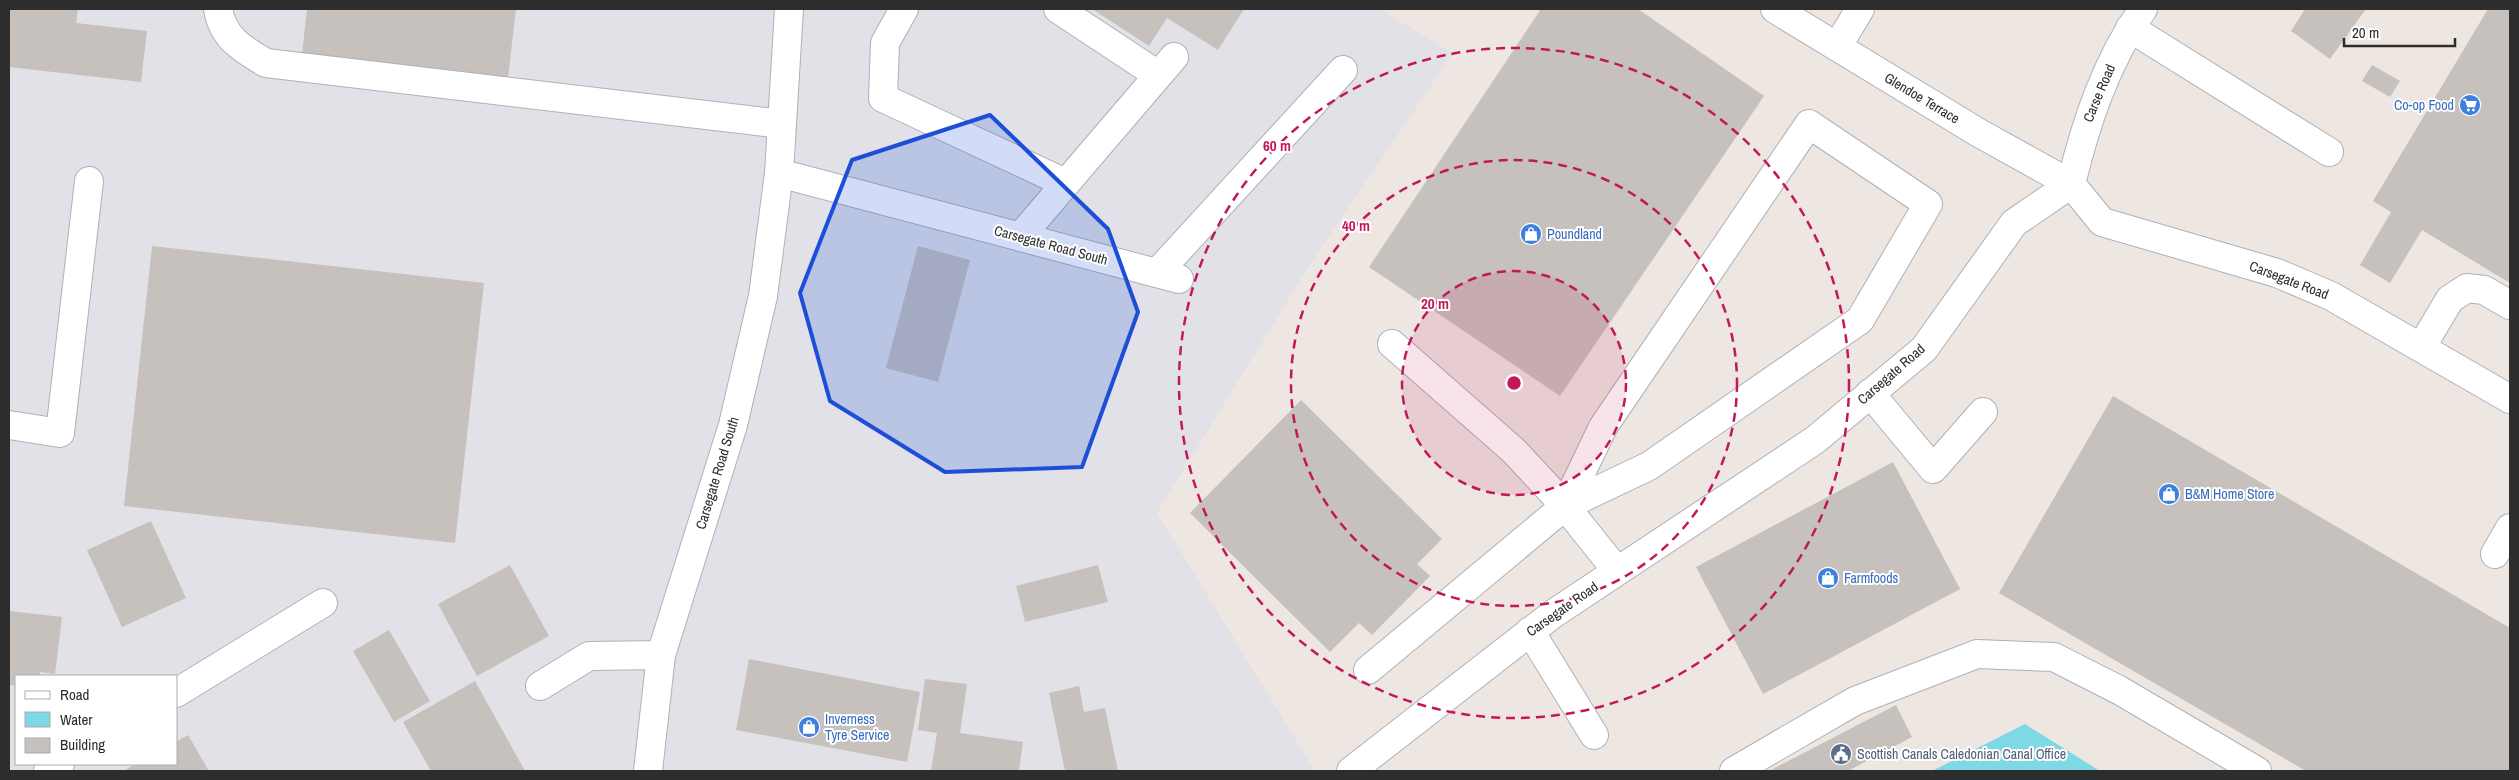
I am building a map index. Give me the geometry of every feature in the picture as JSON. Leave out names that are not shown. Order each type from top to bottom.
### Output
[{"type":"street","points":[[218,9],[220,20],[237,46],[266,64],[782,124]]},
{"type":"street","name":"Carsegate Road South","points":[[648,771],[661,655],[733,425],[763,296],[779,172],[789,9]]},
{"type":"street","points":[[904,9],[885,43],[883,98],[1065,182]]},
{"type":"street","points":[[1020,237],[1166,66],[1058,9]]},
{"type":"street","name":"Glendoe Terrace","points":[[1775,9],[1978,133],[2071,184]]},
{"type":"street","points":[[1837,47],[1860,9]]},
{"type":"street","points":[[2136,18],[2329,152]]},
{"type":"street","name":"Carse Road","points":[[2071,184],[2085,127],[2104,76],[2136,18]]},
{"type":"street","name":"Carsegate Road South","points":[[779,172],[1168,276],[1343,70]]},
{"type":"street","points":[[1368,670],[1565,506],[1648,466],[1860,320],[1928,204],[1809,124],[1603,427],[1565,506]]},
{"type":"street","points":[[9,425],[60,433],[89,181]]},
{"type":"street","name":"Carsegate Road","points":[[1351,771],[1530,632],[1617,571],[1816,440],[1924,349],[2014,223],[2071,184],[2102,222],[2277,273],[2331,296],[2422,346],[2510,399]]},
{"type":"street","points":[[2422,346],[2450,300],[2467,288],[2484,290],[2510,305]]},
{"type":"street","points":[[1392,344],[1514,451],[1565,506],[1617,571]]},
{"type":"street","points":[[1870,393],[1933,469],[1983,412]]},
{"type":"street","points":[[2495,554],[2510,528]]},
{"type":"street","points":[[178,692],[323,603]]},
{"type":"street","points":[[1530,632],[1594,736]]},
{"type":"street","points":[[1734,771],[1855,701],[1977,654],[2054,657],[2120,690],[2257,771]]},
{"type":"street","points":[[540,686],[589,656],[661,655]]},
{"type":"highlighted area","points":[[990,115],[1108,229],[1138,312],[1082,467],[945,472],[830,401],[800,293],[852,160]]},
{"type":"shaded area","points":[[9,9],[1379,9],[1453,53],[1311,263],[1157,513],[1315,771],[9,771]]},
{"type":"water","points":[[2025,724],[2100,771],[1932,771]]},
{"type":"building","points":[[9,9],[78,9],[76,23],[147,31],[141,82],[9,67]]},
{"type":"building","points":[[307,9],[516,9],[508,78],[302,54]]},
{"type":"building","points":[[1092,9],[1244,9],[1218,50],[1167,18],[1149,46]]},
{"type":"building","name":"Poundland","points":[[1541,9],[1638,9],[1764,96],[1560,396],[1369,267]]},
{"type":"building","points":[[2305,9],[2366,9],[2330,59],[2291,31]]},
{"type":"building","name":"Co-op Food","points":[[2488,9],[2510,9],[2510,283],[2422,230],[2390,283],[2360,265],[2391,212],[2373,201]]},
{"type":"building","points":[[2372,65],[2400,81],[2390,97],[2362,81]]},
{"type":"building","points":[[152,246],[484,283],[455,543],[124,506]]},
{"type":"building","points":[[918,246],[970,260],[938,382],[886,368]]},
{"type":"building","name":"B&M Home Store","points":[[2113,396],[2510,628],[2510,771],[2306,771],[1999,593]]},
{"type":"building","points":[[1301,400],[1442,539],[1417,564],[1430,576],[1372,635],[1359,623],[1330,652],[1190,513]]},
{"type":"building","name":"Farmfoods","points":[[1893,462],[1960,589],[1763,694],[1696,567]]},
{"type":"building","points":[[151,521],[186,598],[122,627],[87,550]]},
{"type":"building","points":[[510,565],[549,636],[477,676],[438,604]]},
{"type":"building","points":[[1098,565],[1108,602],[1025,622],[1016,586]]},
{"type":"building","points":[[9,611],[62,617],[55,674],[40,672],[40,675],[15,675],[15,686],[9,685]]},
{"type":"building","points":[[389,630],[430,701],[394,722],[353,651]]},
{"type":"building","points":[[749,659],[920,692],[907,762],[736,730]]},
{"type":"building","points":[[925,679],[967,684],[960,733],[1023,742],[1019,771],[931,771],[937,733],[918,730]]},
{"type":"building","points":[[475,681],[525,771],[431,771],[403,722]]},
{"type":"building","points":[[1079,686],[1084,712],[1105,708],[1118,771],[1065,771],[1049,693]]},
{"type":"building","name":"Scottish Canals Caledonian Canal Office","points":[[1896,705],[1912,737],[1848,771],[1769,771]]},
{"type":"building","points":[[188,735],[209,771],[123,771],[134,765],[178,765],[178,741]]},
{"type":"place","name":"Co-op Food","points":[[2470,105]]},
{"type":"place","name":"Poundland","points":[[1531,234]]},
{"type":"place","name":"B&M Home Store","points":[[2169,494]]},
{"type":"place","name":"Farmfoods","points":[[1828,578]]},
{"type":"place","name":"Inverness Tyre Service","points":[[809,727]]},
{"type":"place","name":"Scottish Canals Caledonian Canal Office","points":[[1841,754]]}]
